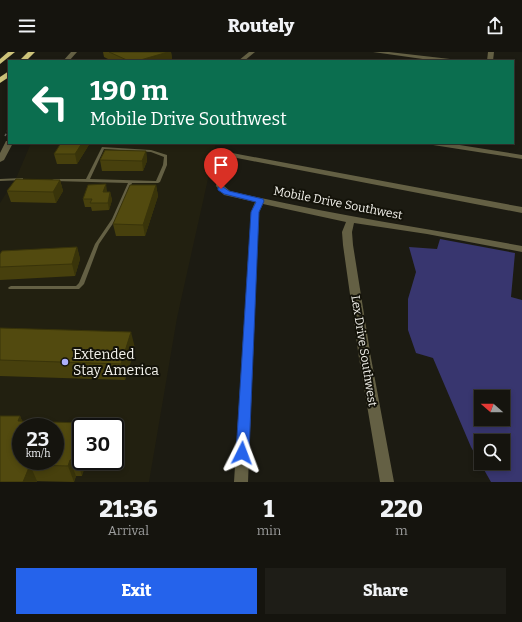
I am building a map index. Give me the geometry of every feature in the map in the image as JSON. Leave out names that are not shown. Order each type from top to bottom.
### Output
[{"type":"highway","points":[[0,62],[12,52]]},
{"type":"highway","points":[[23,60],[32,52]]},
{"type":"highway","points":[[0,81],[8,74]]},
{"type":"street","points":[[67,60],[74,52]]},
{"type":"street","points":[[242,60],[252,52]]},
{"type":"street","points":[[376,52],[442,60]]},
{"type":"street","points":[[0,160],[8,144]]},
{"type":"street","points":[[447,144],[476,146],[522,158]]},
{"type":"street","name":"Mobile Drive Southwest","points":[[522,210],[238,156],[227,156],[224,160],[220,186],[221,189],[227,193],[351,220],[522,249]]},
{"type":"street","points":[[241,482],[255,212],[260,201]]},
{"type":"street","name":"Lex Drive Southwest","points":[[351,220],[347,232],[348,245],[365,358],[387,482]]},
{"type":"lane","points":[[47,180],[87,181],[130,182],[158,182],[165,165],[166,156],[151,151],[103,148],[87,181]]},
{"type":"lane","points":[[0,180],[24,179]]},
{"type":"lane","points":[[11,288],[77,288],[81,284],[97,244],[114,219],[130,182]]},
{"type":"shaded area","points":[[31,144],[216,144],[177,318],[149,482],[0,482],[0,203],[17,176]]},
{"type":"shaded area","points":[[440,239],[515,253],[511,297],[522,300],[522,482],[491,482],[484,470],[510,470],[510,434],[474,434],[474,452],[433,358],[416,353],[408,330],[408,299],[416,272],[409,247],[437,249]]},
{"type":"building","points":[[109,52],[168,52],[140,60],[127,60]]},
{"type":"building","points":[[60,144],[81,144],[75,154],[54,154]]},
{"type":"building","points":[[105,150],[146,151],[142,161],[100,160]]},
{"type":"building","points":[[16,179],[60,180],[53,192],[7,191]]},
{"type":"building","points":[[106,184],[103,192],[110,192],[108,203],[90,203],[92,199],[83,199],[88,185]]},
{"type":"building","points":[[130,185],[156,185],[143,225],[113,224]]},
{"type":"building","points":[[77,247],[72,264],[0,267],[0,254],[2,251]]},
{"type":"building","points":[[0,328],[131,332],[121,364],[0,360]]},
{"type":"building","points":[[0,416],[20,416],[19,418],[12,418],[12,470],[28,470],[23,482],[0,482]]},
{"type":"building","points":[[64,422],[72,423],[72,460],[70,460],[68,466],[64,466]]},
{"type":"place","name":"Extended Stay America","points":[[65,362]]},
{"type":"route","points":[[221,189],[227,193],[260,201],[255,212],[242,453]]}]
